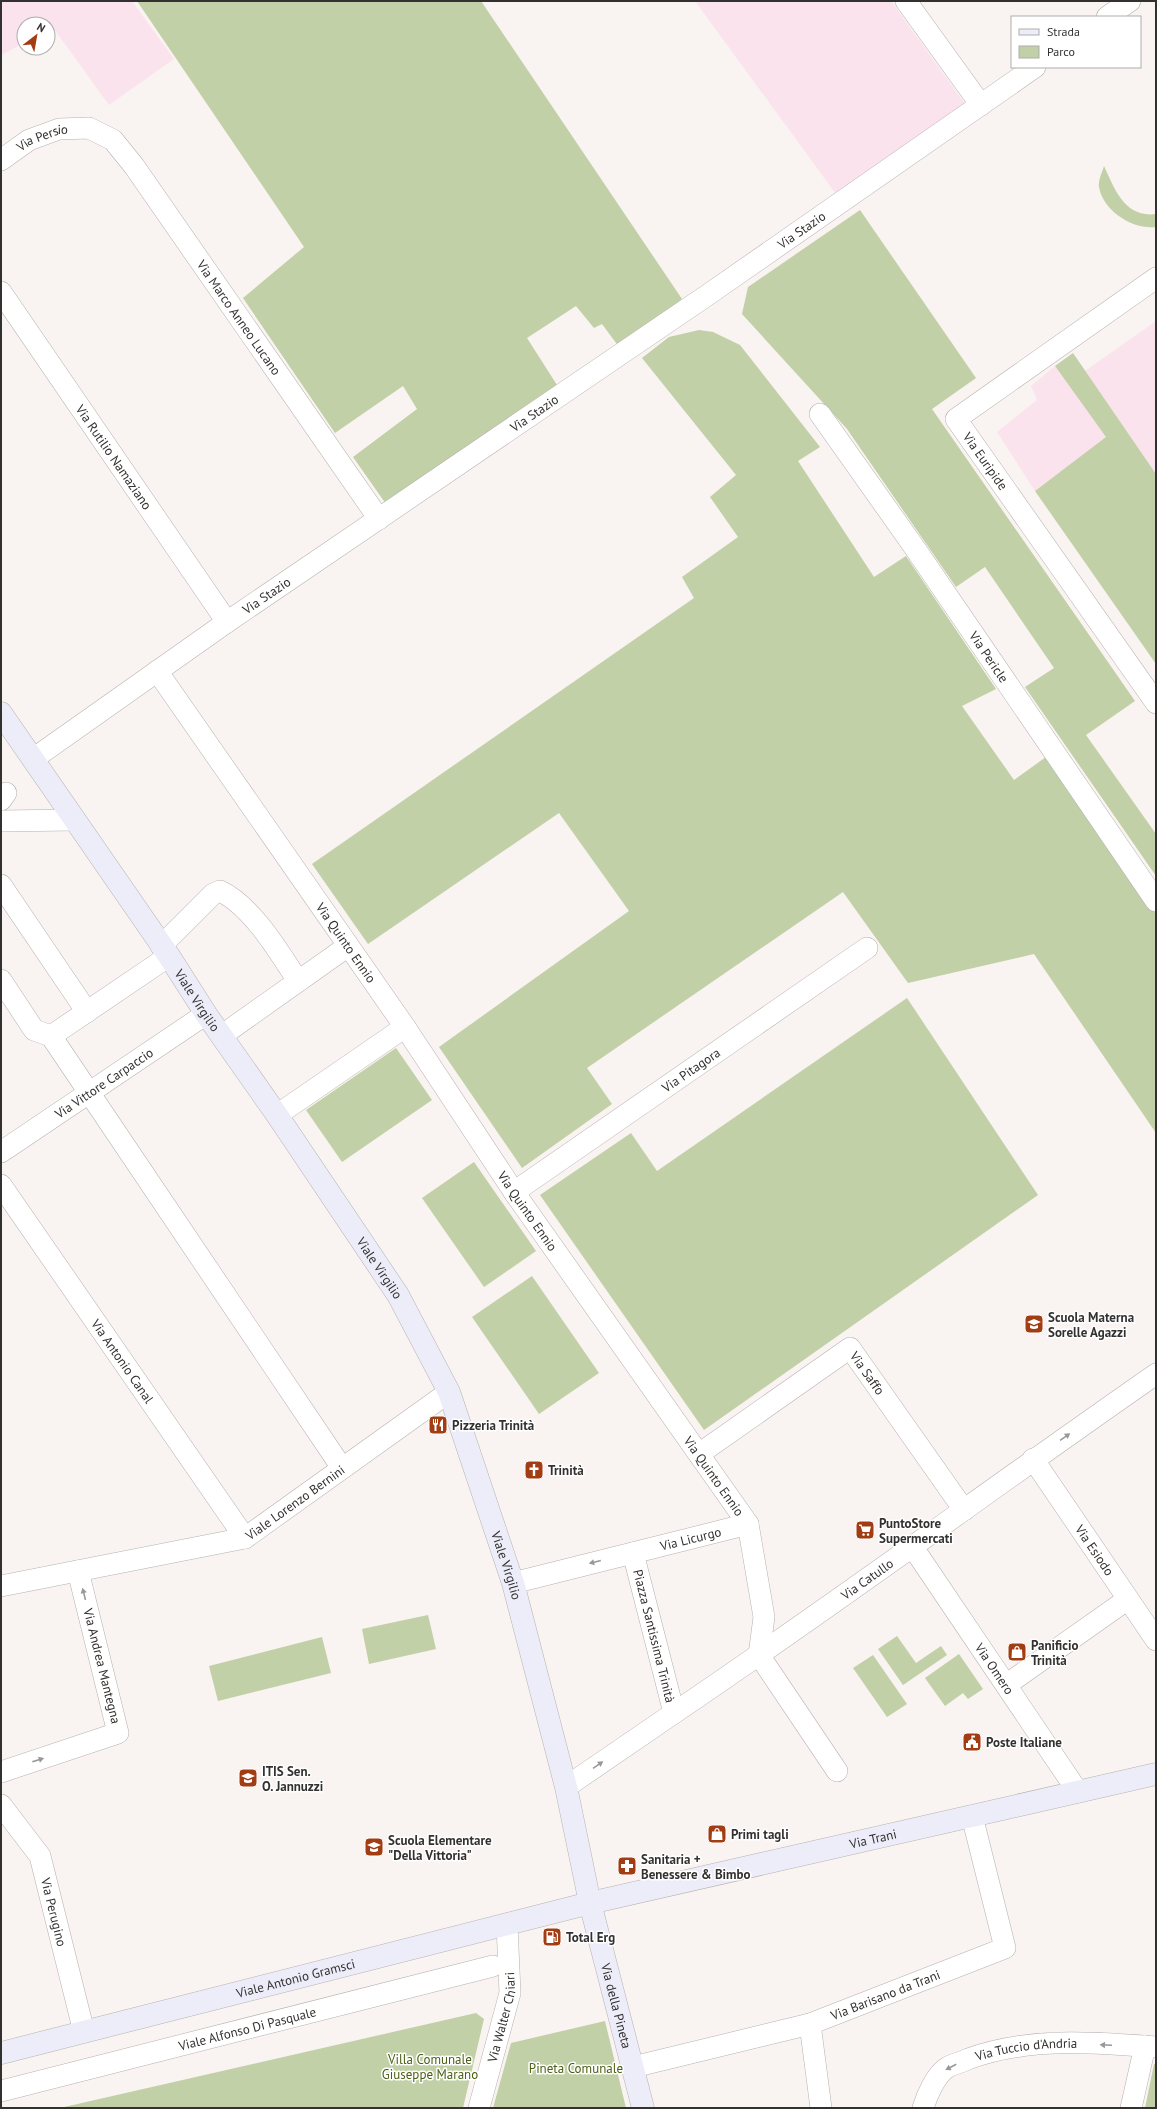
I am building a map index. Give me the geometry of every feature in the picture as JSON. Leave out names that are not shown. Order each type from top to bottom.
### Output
[{"type":"street","points":[[906,1],[981,104]]},
{"type":"street","points":[[1108,16],[1130,1]]},
{"type":"street","name":"Via Stazio","points":[[33,759],[226,622],[709,294],[1034,68]]},
{"type":"street","name":"Via Marco Anneo Lucano","points":[[89,128],[113,140],[134,166],[379,519]]},
{"type":"street","name":"Via Persio","points":[[1,160],[30,140],[59,129],[89,128]]},
{"type":"street","name":"Via Euripide","points":[[1154,284],[956,419],[1156,703]]},
{"type":"street","name":"Via Rutilio Namaziano","points":[[1,292],[226,622]]},
{"type":"street","name":"Via Pericle","points":[[820,414],[912,544],[1156,901]]},
{"type":"street","name":"Via Quinto Ennio","points":[[157,671],[405,1027],[514,1192],[748,1524],[764,1617],[760,1655]]},
{"type":"street","name":"Viale Virgilio","points":[[1,713],[165,951],[221,1036],[277,1115],[398,1295],[448,1392],[513,1583],[566,1787],[590,1903]]},
{"type":"street","points":[[1,821],[74,820]]},
{"type":"street","points":[[1,885],[87,1012]]},
{"type":"street","points":[[51,1036],[87,1012],[165,951],[213,894],[220,891],[231,896],[269,936],[298,981]]},
{"type":"street","points":[[221,1036],[348,946]]},
{"type":"street","name":"Via Pitagora","points":[[514,1192],[867,948]]},
{"type":"street","points":[[1,980],[34,1030],[51,1036],[342,1468]]},
{"type":"street","name":"Via Vittore Carpaccio","points":[[1,1152],[206,1014]]},
{"type":"street","points":[[277,1115],[405,1027]]},
{"type":"street","name":"Via Antonio Canal","points":[[1,1185],[245,1538]]},
{"type":"street","name":"Via Saffo","points":[[699,1454],[850,1348],[964,1510]]},
{"type":"street","name":"Via Catullo","points":[[674,1713],[760,1655],[1033,1459],[1156,1374]]},
{"type":"street","name":"Viale Lorenzo Bernini","points":[[1,1586],[245,1538],[448,1392]]},
{"type":"street","name":"Via Esiodo","points":[[1033,1459],[1156,1640]]},
{"type":"street","name":"Via Licurgo","points":[[633,1553],[748,1524]]},
{"type":"street","name":"Via Omero","points":[[912,1546],[1078,1792]]},
{"type":"street","name":"Piazza Santissima Trinità","points":[[513,1583],[633,1553],[674,1713],[566,1787]]},
{"type":"street","name":"Via Andrea Mantegna","points":[[1,1772],[118,1734],[78,1571]]},
{"type":"street","points":[[1006,1685],[1128,1599]]},
{"type":"street","points":[[760,1655],[837,1771]]},
{"type":"street","name":"Via Trani","points":[[590,1903],[1156,1774]]},
{"type":"street","name":"Via Perugino","points":[[1,1805],[40,1856],[84,2032]]},
{"type":"street","name":"Via Barisano da Trani","points":[[633,2067],[810,2024],[1005,1948],[972,1816]]},
{"type":"street","name":"Viale Antonio Gramsci","points":[[1,2052],[590,1903]]},
{"type":"street","name":"Via della Pineta","points":[[590,1903],[643,2108]]},
{"type":"street","name":"Via Walter Chiari","points":[[479,2108],[510,1993],[507,1925]]},
{"type":"street","name":"Viale Alfonso Di Pasquale","points":[[1,2091],[493,1966]]},
{"type":"street","points":[[810,2024],[821,2108]]},
{"type":"street","name":"Via Tuccio d'Andria","points":[[923,2108],[930,2090],[947,2067],[990,2051],[1036,2044],[1072,2043],[1150,2047]]},
{"type":"street","points":[[1131,2108],[1150,2047]]},
{"type":"shaded area","points":[[1,1],[132,1],[174,59],[109,105],[56,32],[56,16],[16,16],[16,47],[1,55]]},
{"type":"shaded area","points":[[695,1],[891,1],[965,104],[836,194]]},
{"type":"shaded area","points":[[1156,321],[1156,474],[1085,371]]},
{"type":"shaded area","points":[[1055,366],[1107,437],[1035,491],[997,432],[1037,400],[1031,386]]},
{"type":"green space","points":[[137,1],[481,1],[682,299],[619,347],[602,324],[594,328],[576,306],[527,338],[557,385],[386,504],[353,457],[417,409],[403,386],[335,433],[243,298],[304,247]]},
{"type":"green space","points":[[1104,166],[1117,193],[1129,207],[1136,212],[1156,214],[1156,227],[1147,227],[1129,222],[1120,217],[1106,204],[1099,187]]},
{"type":"green space","points":[[860,210],[976,378],[932,409],[1135,701],[1086,735],[1156,834],[1156,876],[1025,687],[1054,668],[985,567],[956,587],[847,429],[742,314],[748,287]]},
{"type":"green space","points":[[699,330],[713,332],[740,345],[820,447],[798,461],[874,577],[906,556],[996,689],[962,706],[1014,780],[1046,757],[1156,913],[1156,1133],[1034,954],[908,983],[843,892],[587,1068],[612,1104],[522,1168],[439,1047],[629,911],[559,813],[368,944],[312,864],[694,598],[682,577],[738,537],[710,497],[736,475],[642,358],[669,337]]},
{"type":"green space","points":[[1073,353],[1156,474],[1156,664],[1035,491],[1106,437],[1055,366]]},
{"type":"green space","points":[[907,998],[1038,1195],[704,1430],[540,1195],[631,1133],[657,1171]]},
{"type":"green space","points":[[396,1048],[432,1100],[342,1162],[306,1110]]},
{"type":"green space","points":[[474,1162],[536,1251],[484,1287],[422,1198]]},
{"type":"green space","points":[[532,1276],[599,1373],[539,1414],[472,1317]]},
{"type":"green space","points":[[428,1615],[436,1649],[369,1664],[362,1629]]},
{"type":"green space","points":[[897,1636],[916,1663],[941,1646],[947,1655],[903,1685],[878,1649]]},
{"type":"green space","points":[[322,1637],[331,1673],[218,1701],[209,1666]]},
{"type":"green space","points":[[959,1654],[983,1689],[968,1699],[963,1693],[945,1706],[925,1678]]},
{"type":"green space","points":[[873,1655],[907,1704],[887,1717],[853,1668]]},
{"type":"green space","name":"Villa Comunale Giuseppe Marano","points":[[476,2013],[484,2019],[463,2108],[60,2108]]},
{"type":"green space","name":"Pineta Comunale","points":[[605,2021],[626,2108],[493,2108],[511,2043]]},
{"type":"green space","points":[[1154,2064],[1156,2064],[1156,2108],[1145,2108]]},
{"type":"place","name":"Scuola Materna Sorelle Agazzi","points":[[1034,1324]]},
{"type":"place","name":"Pizzeria Trinità","points":[[438,1425]]},
{"type":"place","name":"Trinità","points":[[534,1470]]},
{"type":"place","name":"PuntoStore Supermercati","points":[[865,1530]]},
{"type":"place","name":"Panificio Trinità","points":[[1017,1652]]},
{"type":"place","name":"Poste Italiane","points":[[972,1742]]},
{"type":"place","name":"ITIS Sen. O. Jannuzzi","points":[[248,1778]]},
{"type":"place","name":"Primi tagli","points":[[717,1834]]},
{"type":"place","name":"Scuola Elementare \"Della Vittoria\"","points":[[374,1847]]},
{"type":"place","name":"Sanitaria + Benessere & Bimbo","points":[[627,1866]]},
{"type":"place","name":"Total Erg","points":[[552,1937]]}]
